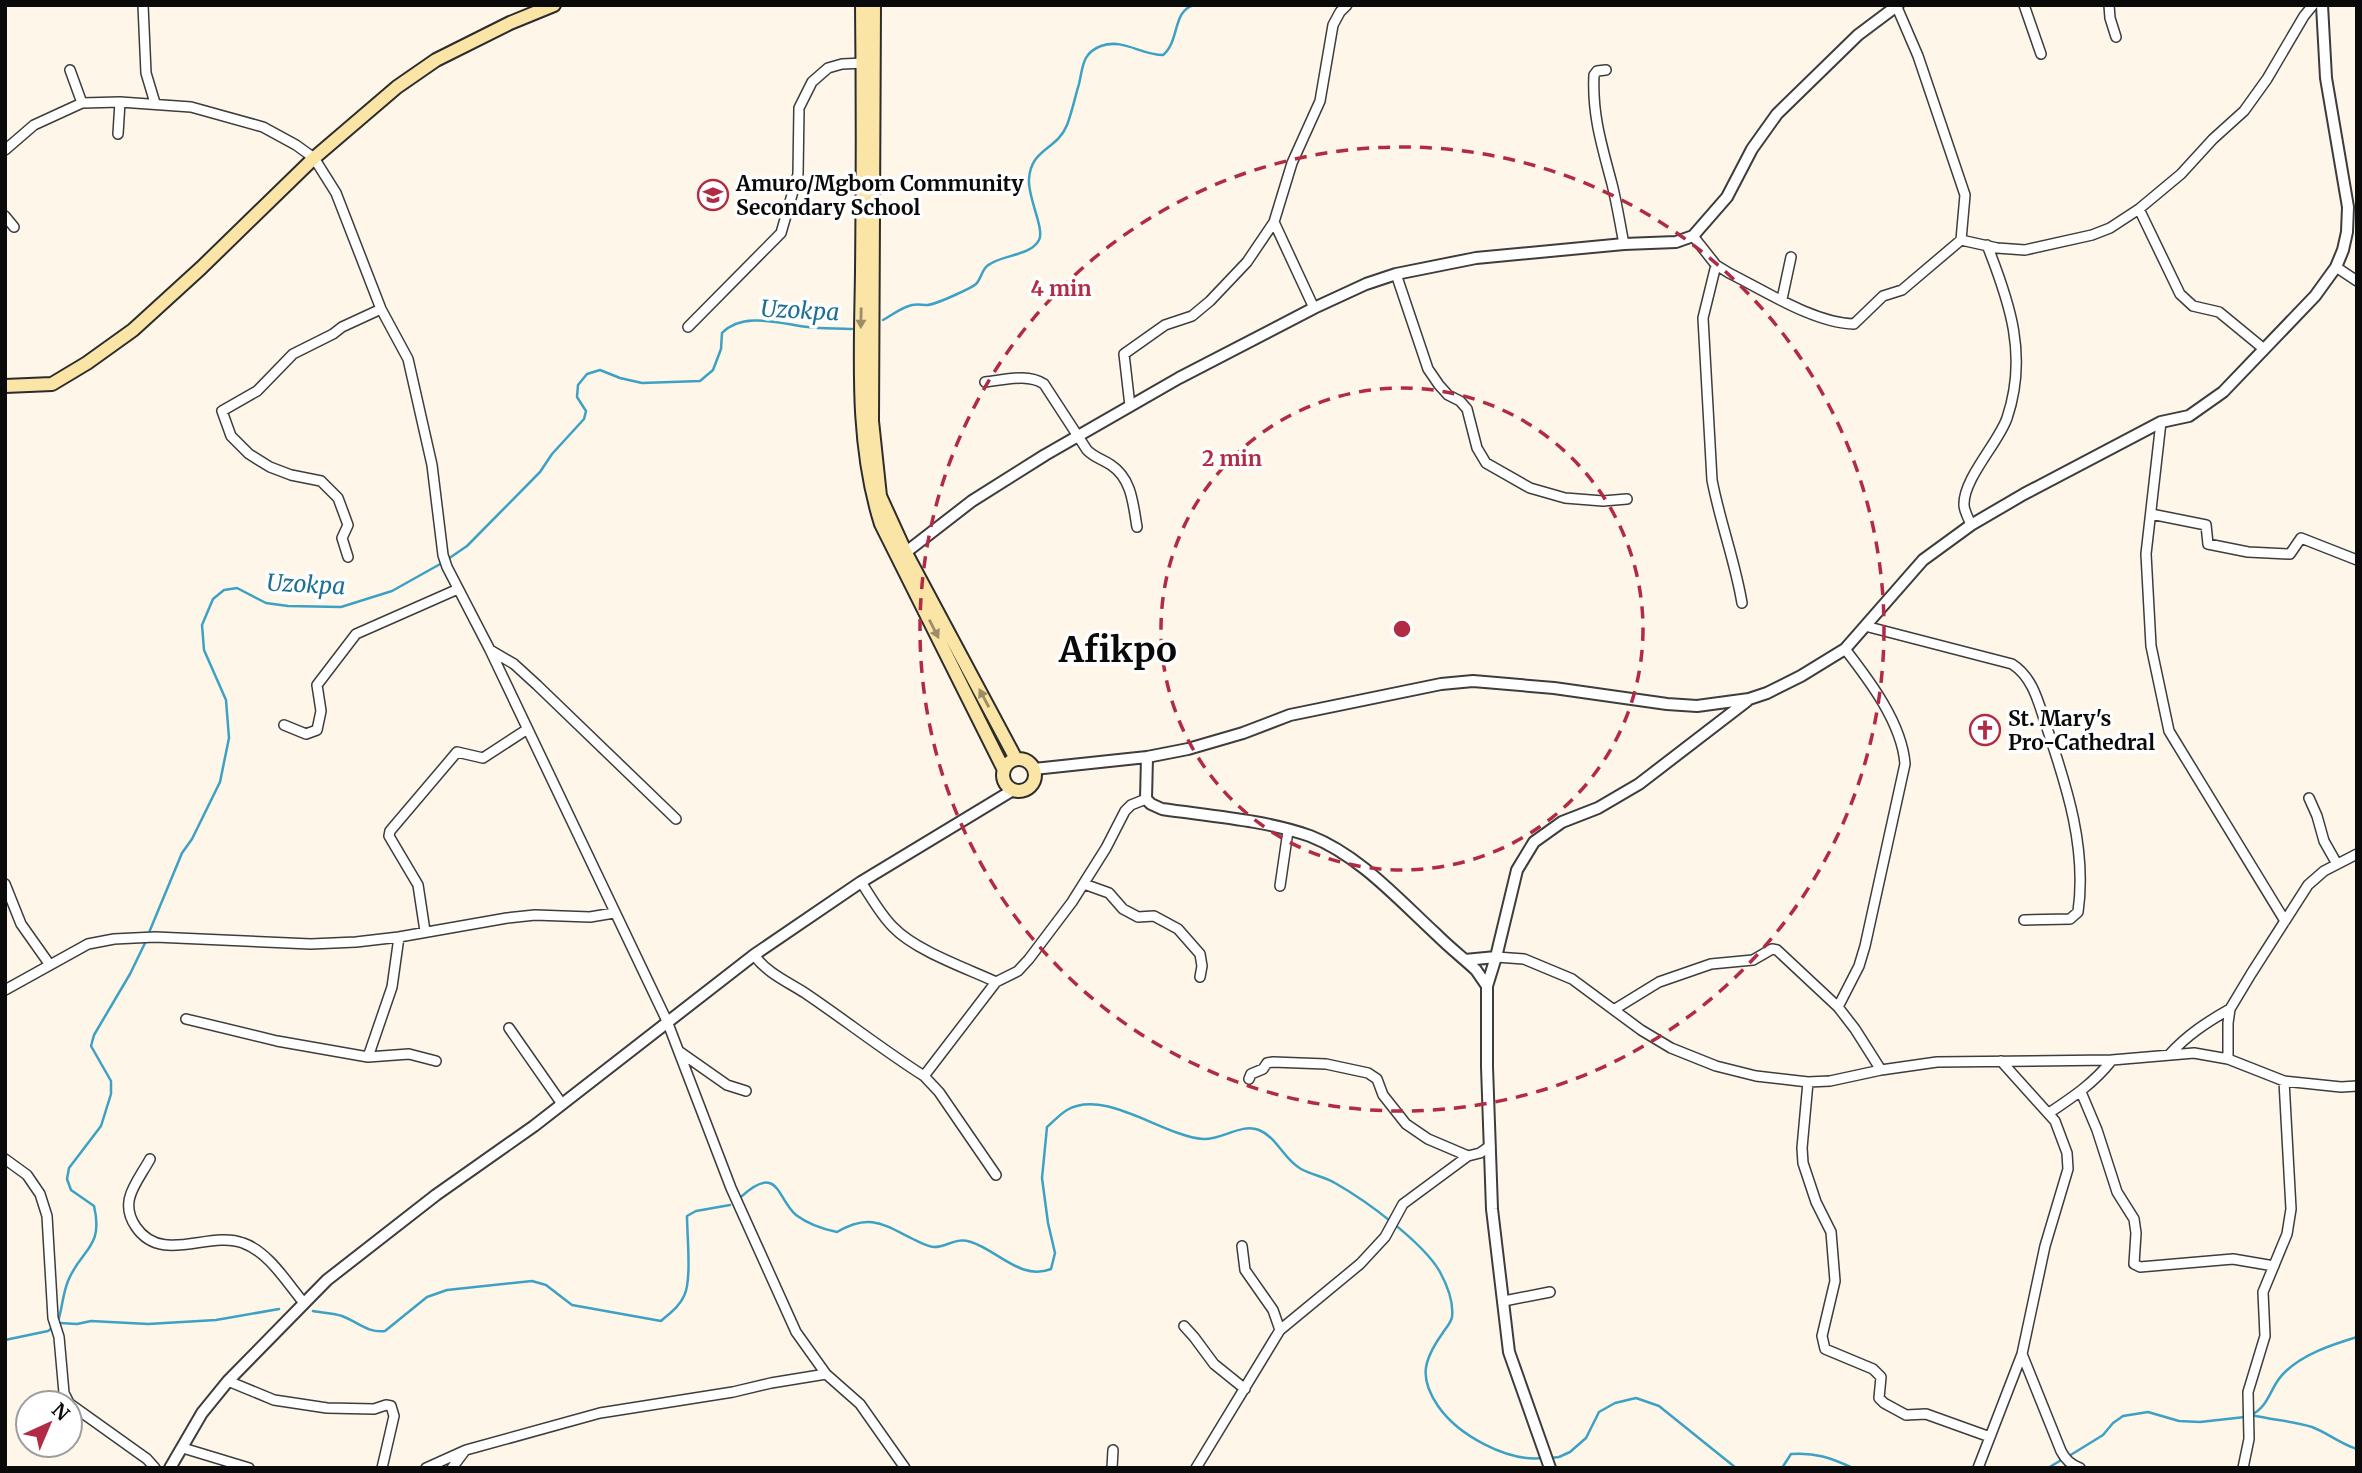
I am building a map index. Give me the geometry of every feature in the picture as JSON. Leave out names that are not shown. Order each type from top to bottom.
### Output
[{"type":"main road","points":[[5,386],[52,384],[66,377],[133,330],[314,159],[397,87],[436,60],[510,23],[554,5]]},
{"type":"main road","points":[[862,5],[862,422],[872,498],[881,524],[902,555],[1016,759]]},
{"type":"main road","points":[[874,5],[872,421],[880,496],[902,555],[1004,770],[1004,781],[1013,790],[1026,790],[1034,780],[1034,769],[1026,760],[1011,761],[1004,770]]},
{"type":"street","points":[[143,5],[146,73],[155,103]]},
{"type":"street","points":[[1130,406],[1124,354],[1165,324],[1192,316],[1210,301],[1247,262],[1274,222],[1292,163],[1320,101],[1333,25],[1347,5]]},
{"type":"street","points":[[902,555],[972,501],[1078,436],[1314,308],[1366,284],[1396,274],[1476,258],[1624,244],[1676,242],[1693,236],[1727,197],[1752,149],[1777,114],[1858,35],[1897,5],[1923,69],[1965,195],[1961,240],[1902,290],[1883,296],[1854,324],[1826,320],[1716,265],[1693,236]]},
{"type":"street","points":[[2024,5],[2041,54]]},
{"type":"street","points":[[2109,5],[2116,37]]},
{"type":"street","points":[[1961,240],[2025,250],[2064,243],[2110,228],[2139,209],[2181,174],[2213,139],[2244,111],[2313,5]]},
{"type":"street","points":[[1034,769],[1147,757],[1188,749],[1290,715],[1417,687],[1473,681],[1697,706],[1749,699],[1801,676],[1845,649],[1923,560],[1971,525],[2161,422],[2189,416],[2223,392],[2315,296],[2336,267],[2352,208],[2326,78],[2322,5]]},
{"type":"street","points":[[688,327],[780,233],[798,174],[799,108],[813,82],[828,68],[864,63]]},
{"type":"street","points":[[70,70],[82,103]]},
{"type":"street","points":[[1606,70],[1597,71],[1594,75],[1594,107],[1597,132],[1613,187],[1624,244]]},
{"type":"street","points":[[118,134],[120,102]]},
{"type":"street","points":[[5,149],[34,125],[82,103],[155,103],[191,107],[263,127],[296,145],[314,159],[336,193],[381,309],[408,359],[432,465],[443,555],[447,567],[490,650],[667,1021],[731,1188],[796,1332],[826,1374],[860,1404],[905,1468]]},
{"type":"street","points":[[2139,209],[2180,294],[2193,306],[2219,313],[2264,349]]},
{"type":"street","points":[[5,216],[14,227]]},
{"type":"street","points":[[1274,222],[1314,308]]},
{"type":"street","points":[[1971,525],[1964,505],[1972,480],[2007,420],[2014,390],[2017,345],[2006,295],[1986,245]]},
{"type":"street","points":[[1782,299],[1791,257]]},
{"type":"street","points":[[1716,265],[1703,318],[1712,480],[1717,507],[1737,570],[1742,603]]},
{"type":"street","points":[[2336,267],[2357,281]]},
{"type":"street","points":[[1396,274],[1428,369],[1448,395],[1461,401],[1467,409],[1477,448],[1486,463],[1530,488],[1565,498],[1603,502],[1627,499]]},
{"type":"street","points":[[348,557],[342,538],[348,525],[338,498],[321,481],[291,475],[249,454],[231,436],[222,411],[257,391],[293,354],[381,309]]},
{"type":"street","points":[[985,382],[1037,379],[1053,394],[1094,457],[1119,471],[1127,482],[1137,527]]},
{"type":"street","points":[[2161,422],[2146,554],[2151,646],[2169,732],[2285,921]]},
{"type":"street","points":[[2151,514],[2206,525],[2208,544],[2248,552],[2290,554],[2301,538],[2357,560]]},
{"type":"street","points":[[284,725],[306,734],[317,730],[321,711],[317,685],[356,634],[458,589]]},
{"type":"street","points":[[1865,626],[2012,664],[2025,675],[2033,687],[2059,762],[2074,817],[2080,859],[2080,901],[2078,912],[2070,919],[2024,920]]},
{"type":"street","points":[[1838,1007],[1859,966],[1865,946],[1905,764],[1904,746],[1896,727],[1865,675],[1845,649]]},
{"type":"street","points":[[490,650],[514,664],[676,819]]},
{"type":"street","points":[[1549,1466],[1509,1352],[1492,1209],[1487,985],[1517,870],[1534,842],[1562,822],[1598,808],[1639,784],[1749,699]]},
{"type":"street","points":[[1697,706],[1711,715],[1713,727]]},
{"type":"street","points":[[425,931],[418,885],[389,836],[390,831],[457,752],[483,758],[526,730]]},
{"type":"street","points":[[1146,799],[1147,757]]},
{"type":"street","points":[[170,1468],[202,1413],[228,1381],[327,1280],[373,1243],[562,1104],[754,955],[861,882],[1013,790]]},
{"type":"street","points":[[2309,798],[2324,841],[2337,864]]},
{"type":"street","points":[[1146,799],[1162,808],[1243,821],[1288,831],[1324,843],[1381,883],[1465,960],[1487,985]]},
{"type":"street","points":[[924,1076],[996,982],[1017,971],[1029,959],[1084,884],[1125,811],[1131,805],[1146,799]]},
{"type":"street","points":[[1280,886],[1288,831]]},
{"type":"street","points":[[2228,1059],[2230,1009],[2285,921],[2308,885],[2323,872],[2357,853]]},
{"type":"street","points":[[861,882],[883,917],[911,942],[996,982]]},
{"type":"street","points":[[5,884],[21,924],[50,965]]},
{"type":"street","points":[[1084,884],[1109,893],[1123,909],[1138,917],[1154,916],[1178,929],[1199,954],[1202,966],[1200,976]]},
{"type":"street","points":[[5,990],[88,944],[114,939],[155,937],[311,944],[356,942],[507,918],[536,915],[590,916],[614,912]]},
{"type":"street","points":[[368,1057],[392,987],[399,937]]},
{"type":"street","points":[[1615,1009],[1659,982],[1711,964],[1753,960],[1772,949],[1777,950],[1838,1007],[1881,1070]]},
{"type":"street","points":[[754,955],[762,967],[804,992],[924,1076],[939,1093],[996,1175]]},
{"type":"street","points":[[1465,960],[1496,957],[1524,959],[1572,979],[1641,1030],[1671,1048],[1717,1066],[1756,1076],[1808,1082],[1830,1081],[1937,1062],[2112,1060],[2194,1053],[2228,1059],[2284,1081],[2357,1086]]},
{"type":"street","points":[[2169,1055],[2183,1039],[2230,1009]]},
{"type":"street","points":[[186,1019],[277,1041],[368,1057],[409,1054],[436,1061]]},
{"type":"street","points":[[509,1028],[562,1104]]},
{"type":"street","points":[[679,1051],[727,1085],[746,1091]]},
{"type":"street","points":[[2049,1113],[2081,1092],[2112,1060]]},
{"type":"street","points":[[1978,1468],[2022,1354],[2045,1246],[2068,1169],[2064,1144],[2054,1121],[2001,1061]]},
{"type":"street","points":[[1250,1079],[1251,1074],[1273,1062],[1326,1064],[1368,1073],[1377,1079],[1383,1095],[1406,1124],[1428,1139],[1468,1156]]},
{"type":"street","points":[[2243,1468],[2249,1440],[2248,1392],[2265,1336],[2263,1292],[2287,1234],[2291,1209],[2284,1081]]},
{"type":"street","points":[[1808,1082],[1803,1163],[1816,1202],[1831,1232],[1835,1281],[1822,1336],[1825,1349],[1873,1369],[1881,1377],[1879,1398],[1906,1415],[1926,1414],[1990,1437]]},
{"type":"street","points":[[2081,1092],[2097,1130],[2117,1192],[2134,1220],[2134,1264],[2140,1267],[2233,1259],[2274,1266]]},
{"type":"street","points":[[1196,1468],[1280,1330],[1360,1264],[1389,1229],[1403,1204],[1468,1156],[1480,1153],[1490,1146]]},
{"type":"street","points":[[5,1159],[27,1174],[40,1194],[47,1216],[53,1318],[59,1337],[64,1389]]},
{"type":"street","points":[[150,1160],[129,1197],[127,1206],[129,1217],[140,1233],[155,1243],[177,1246],[226,1240],[243,1243],[262,1254],[304,1303]]},
{"type":"street","points":[[1242,1246],[1245,1270],[1273,1310],[1280,1330]]},
{"type":"street","points":[[1504,1301],[1550,1292]]},
{"type":"street","points":[[1184,1326],[1214,1364],[1245,1389]]},
{"type":"street","points":[[2022,1354],[2061,1451],[2065,1458],[2080,1468]]},
{"type":"street","points":[[426,1468],[466,1450],[600,1413],[826,1374]]},
{"type":"street","points":[[228,1381],[274,1400],[314,1406],[374,1409],[391,1406],[394,1416],[382,1468]]},
{"type":"street","points":[[84,1415],[155,1468]]},
{"type":"street","points":[[183,1448],[249,1468]]},
{"type":"street","points":[[453,1468],[466,1450]]},
{"type":"street","points":[[1112,1468],[1113,1450]]},
{"type":"waterway","points":[[883,320],[908,306],[932,304],[967,289],[976,284],[985,268],[993,262],[1035,246],[1040,235],[1029,186],[1031,169],[1039,155],[1063,133],[1083,66],[1090,52],[1101,46],[1117,44],[1163,55],[1172,42],[1182,13],[1194,5]]},
{"type":"waterway","name":"Uzokpa","points":[[448,559],[467,546],[540,472],[552,454],[584,419],[586,411],[577,397],[578,385],[587,374],[600,370],[642,383],[700,381],[713,370],[721,349],[722,333],[741,322],[763,321],[813,328],[852,329]]},
{"type":"waterway","name":"Uzokpa","points":[[148,935],[182,853],[192,839],[220,782],[229,738],[226,700],[204,650],[202,625],[213,599],[224,590],[237,588],[266,603],[341,607],[392,591],[442,563]]},
{"type":"waterway","name":"Uzokpa","points":[[57,1324],[68,1281],[94,1240],[96,1231],[94,1206],[71,1190],[67,1179],[69,1168],[101,1126],[111,1094],[111,1081],[91,1046],[94,1035],[146,941]]},
{"type":"waterway","points":[[742,1196],[754,1187],[770,1183],[776,1187],[796,1215],[821,1228],[837,1232],[848,1226],[867,1222],[884,1225],[932,1247],[956,1241],[971,1242],[1019,1268],[1040,1272],[1051,1269],[1055,1253],[1042,1178],[1047,1127],[1067,1110],[1082,1105],[1099,1105],[1134,1115],[1187,1136],[1203,1139],[1238,1130],[1259,1130],[1271,1138],[1295,1165],[1335,1183],[1392,1223],[1421,1248],[1440,1272],[1451,1299],[1452,1317],[1427,1361],[1426,1378],[1432,1396],[1447,1417],[1471,1436],[1499,1451],[1514,1456],[1543,1458]]},
{"type":"waterway","points":[[313,1311],[339,1315],[368,1329],[385,1331],[427,1297],[447,1290],[532,1281],[546,1285],[572,1305],[661,1321],[680,1303],[686,1289],[687,1216],[696,1211],[730,1205]]},
{"type":"waterway","points":[[60,1323],[91,1321],[148,1324],[216,1320],[279,1309]]},
{"type":"waterway","name":"Uzokpa","points":[[5,1340],[52,1328]]},
{"type":"waterway","points":[[2251,1415],[2266,1401],[2279,1378],[2300,1360],[2357,1337]]},
{"type":"waterway","points":[[1550,1458],[1570,1452],[1586,1438],[1599,1412],[1615,1403],[1636,1398],[1659,1406],[1736,1468]]},
{"type":"waterway","points":[[2069,1456],[2103,1435],[2123,1416],[2148,1412],[2179,1421],[2200,1422],[2245,1417]]},
{"type":"waterway","points":[[2252,1415],[2312,1427],[2357,1449]]},
{"type":"waterway","points":[[1782,1468],[1791,1454],[1823,1456],[1853,1468]]},
{"type":"waterway","points":[[2048,1468],[2063,1459]]},
{"type":"waterway","points":[[1883,1468],[1893,1468]]},
{"type":"place","name":"Amuro/Mgbom Community Secondary School","points":[[713,195]]},
{"type":"place","name":"St. Mary's Pro-Cathedral","points":[[1985,730]]},
{"type":"district","name":"Afikpo","points":[[1118,650]]}]
